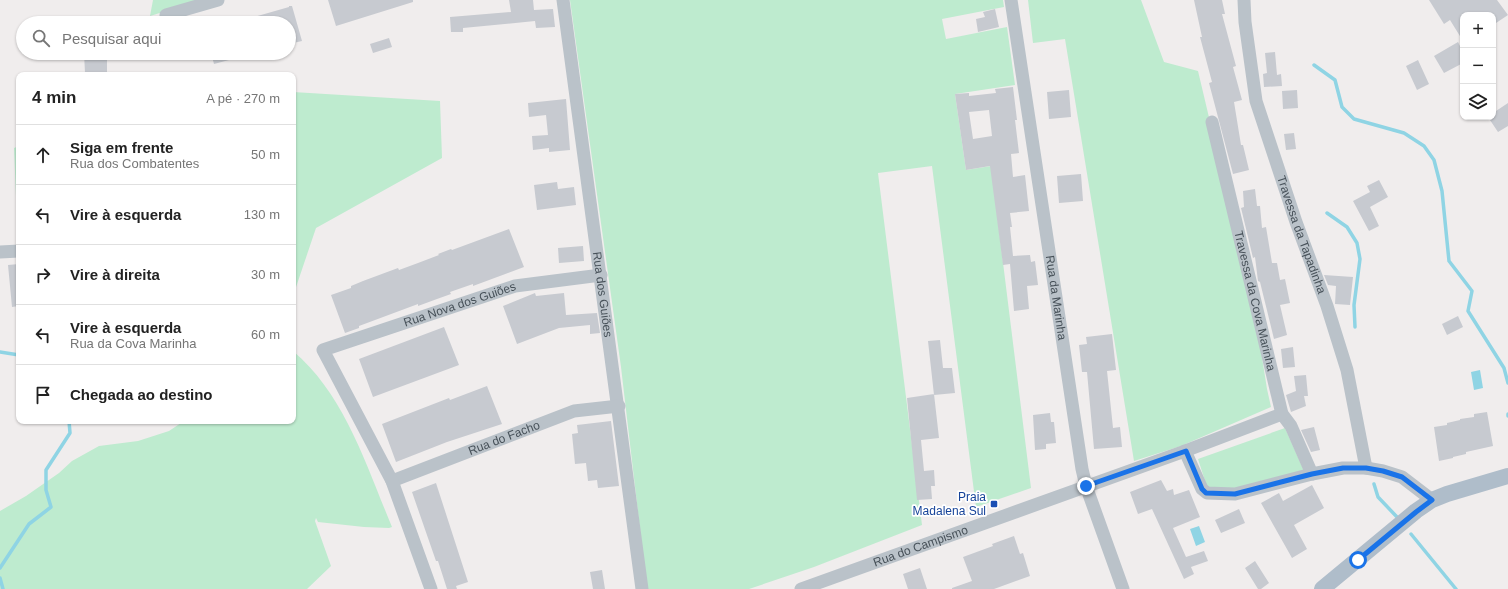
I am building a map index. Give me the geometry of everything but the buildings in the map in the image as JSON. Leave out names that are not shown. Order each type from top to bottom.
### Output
[{"type":"main road","points":[[1322,589],[1432,500],[1463,488],[1508,476]]},
{"type":"street","points":[[166,15],[218,0]]},
{"type":"street","name":"Rua dos Guiões","points":[[563,0],[642,589]]},
{"type":"street","name":"Rua da Marinha","points":[[1011,0],[1082,469],[1086,486],[1123,589]]},
{"type":"street","name":"Travessa da Tapadinha","points":[[1244,0],[1245,22],[1256,101],[1296,222],[1327,306],[1347,370],[1366,468]]},
{"type":"street","name":"Travessa da Cova Marinha","points":[[1212,122],[1282,414],[1291,426],[1312,474]]},
{"type":"street","points":[[0,252],[16,251]]},
{"type":"street","name":"Rua Nova dos Guiões","points":[[392,481],[323,350],[515,286],[601,275]]},
{"type":"street","name":"Rua do Facho","points":[[392,481],[574,411],[618,406]]},
{"type":"street","name":"Rua do Campismo","points":[[801,589],[834,584],[1086,486],[1186,451],[1282,414]]},
{"type":"street","points":[[1186,451],[1202,489],[1206,493],[1235,494],[1312,474],[1343,468],[1366,468],[1383,471],[1402,477],[1432,500]]},
{"type":"street","points":[[392,481],[431,589]]},
{"type":"green space","points":[[153,0],[202,0],[150,16]]},
{"type":"green space","points":[[570,0],[1003,0],[1004,7],[942,19],[946,39],[1007,27],[1015,85],[955,94],[966,170],[991,166],[1031,488],[976,507],[932,166],[878,173],[922,525],[814,567],[749,589],[647,589],[621,367]]},
{"type":"green space","points":[[1028,0],[1141,0],[1164,62],[1198,71],[1254,307],[1271,407],[1181,446],[1134,461],[1065,39],[1033,43]]},
{"type":"green space","points":[[296,92],[440,101],[442,158],[316,228],[296,287]]},
{"type":"green space","points":[[16,147],[16,196],[14,148]]},
{"type":"green space","points":[[296,354],[327,388],[340,410],[363,456],[392,527],[364,527],[318,522],[316,518],[315,521],[331,566],[307,589],[0,589],[0,511],[26,496],[59,473],[72,461],[99,446],[138,441],[169,431],[180,424],[296,424]]},
{"type":"green space","points":[[1285,428],[1304,471],[1232,491],[1207,487],[1198,459]]},
{"type":"water","points":[[1480,370],[1483,388],[1474,390],[1471,372]]},
{"type":"water","points":[[1199,526],[1205,542],[1196,546],[1190,529]]},
{"type":"waterway","points":[[1314,65],[1335,80],[1342,107],[1354,119],[1404,133],[1424,146],[1434,160],[1442,191],[1449,261],[1472,291],[1468,311],[1504,368],[1508,383]]},
{"type":"waterway","points":[[1327,213],[1347,227],[1357,243],[1360,259],[1354,305],[1355,327]]},
{"type":"waterway","points":[[0,352],[16,355]]},
{"type":"waterway","points":[[0,568],[29,524],[51,507],[46,490],[46,470],[70,433],[69,424]]},
{"type":"waterway","points":[[1374,484],[1378,497],[1397,517]]},
{"type":"waterway","points":[[1411,534],[1456,589]]},
{"type":"waterway","points":[[0,578],[3,589]]},
{"type":"place","name":"Praia Madalena Sul","points":[[994,504]]},
{"type":"route","points":[[1086,486],[1186,451],[1202,489],[1206,493],[1235,494],[1312,474],[1343,468],[1366,468],[1383,471],[1402,477],[1432,500],[1358,560]]}]
